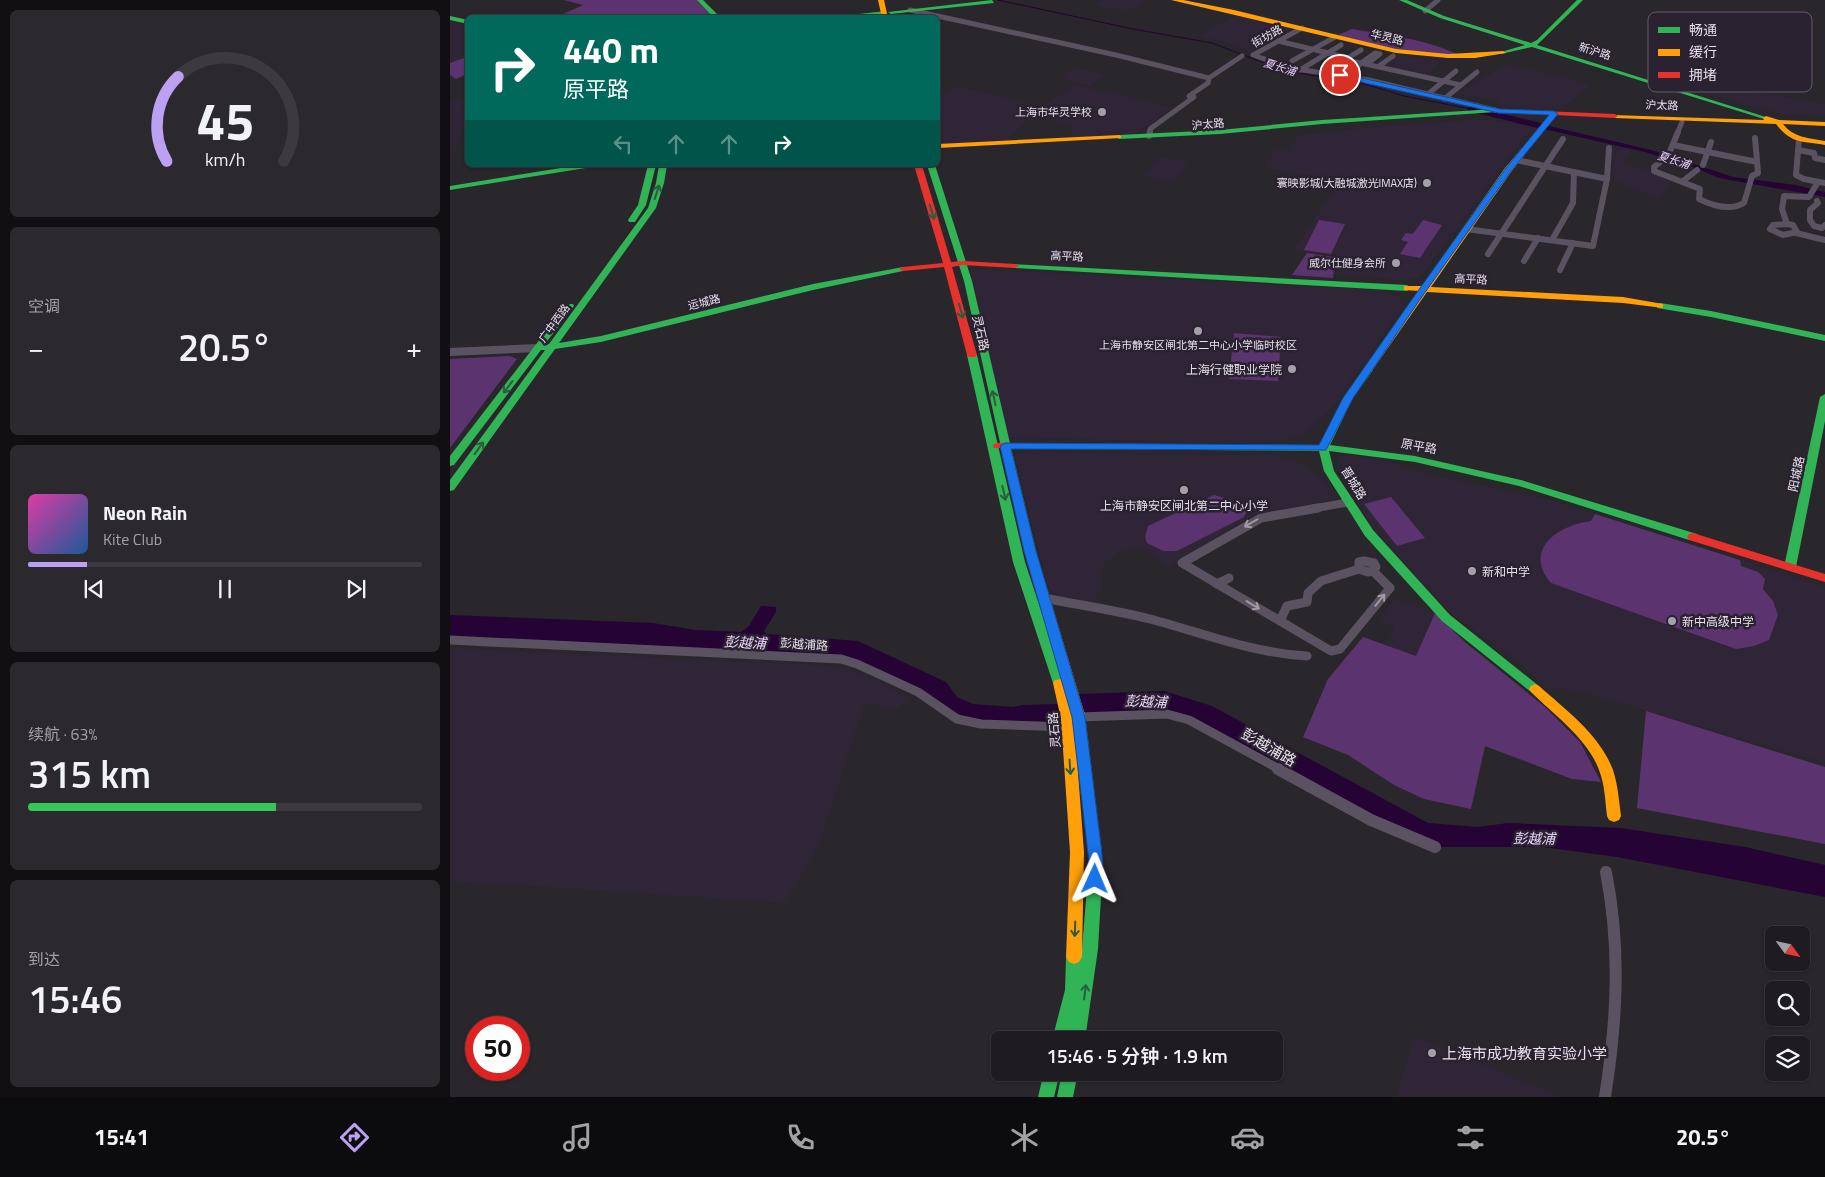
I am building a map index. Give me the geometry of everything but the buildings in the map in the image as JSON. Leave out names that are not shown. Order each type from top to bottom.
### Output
[{"type":"main road","points":[[700,0],[715,15]]},
{"type":"main road","points":[[881,0],[888,15]]},
{"type":"main road","points":[[888,0],[888,15]]},
{"type":"main road","name":"华灵路","points":[[1174,0],[1188,1],[1234,11],[1302,28],[1338,41],[1398,53],[1447,59],[1476,57],[1532,45],[1539,41],[1580,0]]},
{"type":"main road","name":"新沪路","points":[[1402,0],[1425,11],[1648,82]]},
{"type":"main road","points":[[888,15],[910,10],[992,2]]},
{"type":"main road","points":[[450,17],[465,20]]},
{"type":"main road","name":"新沪路","points":[[1680,92],[1780,124]]},
{"type":"main road","name":"沪太路","points":[[940,146],[1149,136],[1475,114],[1503,114],[1548,121],[1825,124]]},
{"type":"main road","name":"沪太路","points":[[940,152],[1158,141],[1475,114]]},
{"type":"main road","points":[[1323,448],[1348,398],[1423,289],[1516,160],[1548,121]]},
{"type":"main road","name":"沪太路","points":[[1548,121],[1780,124],[1825,128]]},
{"type":"main road","points":[[1780,124],[1787,134],[1799,145],[1825,142]]},
{"type":"main road","points":[[450,183],[540,167]]},
{"type":"main road","points":[[450,188],[580,167]]},
{"type":"main road","name":"广中西路","points":[[450,463],[599,268],[642,205],[652,167]]},
{"type":"main road","name":"广中西路","points":[[452,483],[652,208],[663,167]]},
{"type":"main road","name":"灵石路","points":[[919,167],[1044,598],[1074,721],[1096,862],[1090,949],[1078,1031]]},
{"type":"main road","name":"灵石路","points":[[932,167],[963,263],[1020,562],[1066,691]]},
{"type":"main road","name":"运城路","points":[[537,348],[551,348],[613,336],[860,277],[963,263]]},
{"type":"main road","name":"高平路","points":[[963,263],[1622,300],[1712,314],[1825,338]]},
{"type":"main road","name":"阳城路","points":[[1791,562],[1825,397]]},
{"type":"main road","name":"原平路","points":[[999,446],[1323,448],[1415,458],[1489,475],[1791,562],[1825,578]]},
{"type":"main road","name":"晋城路","points":[[1323,448],[1329,471],[1369,533],[1446,618],[1530,684],[1584,737],[1603,762],[1611,790],[1614,816]]},
{"type":"main road","name":"灵石路","points":[[1062,1031],[1072,990],[1077,852],[1074,721]]},
{"type":"main road","points":[[1046,1097],[1050,1081]]},
{"type":"main road","points":[[1064,1097],[1068,1081]]},
{"type":"street","points":[[1425,11],[1438,0]]},
{"type":"street","points":[[910,10],[933,15]]},
{"type":"street","points":[[940,17],[1116,55],[1209,78]]},
{"type":"street","name":"街坊路","points":[[1302,28],[1253,55],[1300,70],[1369,80],[1503,114]]},
{"type":"street","points":[[1278,41],[1328,53],[1380,69],[1386,68],[1461,85]]},
{"type":"street","points":[[1292,61],[1312,50],[1338,41]]},
{"type":"street","points":[[1300,70],[1328,53],[1338,41]]},
{"type":"street","points":[[1298,46],[1303,42]]},
{"type":"street","points":[[1328,70],[1361,50]]},
{"type":"street","points":[[1149,136],[1150,129],[1194,97],[1189,96],[1208,83],[1209,78],[1242,56]]},
{"type":"street","points":[[1380,69],[1393,56]]},
{"type":"street","points":[[1350,77],[1364,63]]},
{"type":"street","points":[[1428,94],[1456,71]]},
{"type":"street","points":[[1444,98],[1477,72]]},
{"type":"street","points":[[1369,80],[1375,76]]},
{"type":"street","points":[[1415,81],[1422,76]]},
{"type":"street","points":[[1384,85],[1411,93],[1459,102]]},
{"type":"street","points":[[1682,122],[1667,158],[1654,167],[1654,171],[1700,189],[1699,199],[1705,203],[1734,208],[1744,203],[1751,182],[1758,173],[1755,138]]},
{"type":"street","points":[[1488,254],[1563,139]]},
{"type":"street","points":[[1703,164],[1711,142]]},
{"type":"street","points":[[1673,145],[1757,162]]},
{"type":"street","points":[[1810,196],[1819,185],[1796,175],[1799,145],[1814,153],[1815,158],[1825,160]]},
{"type":"street","points":[[1466,228],[1593,246],[1607,179],[1609,148]]},
{"type":"street","points":[[1516,160],[1607,179]]},
{"type":"street","points":[[1683,181],[1697,170]]},
{"type":"street","points":[[1552,240],[1573,203],[1574,172]]},
{"type":"street","points":[[1787,224],[1782,209],[1784,196],[1810,196],[1817,201],[1825,203]]},
{"type":"street","points":[[1817,201],[1818,203],[1810,210],[1810,220],[1814,226],[1824,226],[1818,238]]},
{"type":"street","points":[[1796,233],[1796,228],[1787,224],[1773,225],[1770,229],[1783,234],[1796,233],[1825,240]]},
{"type":"street","points":[[1524,261],[1538,238]]},
{"type":"street","points":[[1560,270],[1572,243]]},
{"type":"street","name":"运城路","points":[[450,352],[537,348]]},
{"type":"street","points":[[1350,502],[1288,516],[1260,518],[1182,563],[1331,651],[1340,649],[1390,588],[1373,571]]},
{"type":"street","points":[[1358,569],[1359,562],[1370,561],[1387,552]]},
{"type":"street","points":[[1370,561],[1374,563],[1376,568],[1373,571]]},
{"type":"street","points":[[1280,621],[1287,606],[1307,602],[1308,593],[1321,581],[1358,569],[1368,572],[1373,571]]},
{"type":"street","points":[[1217,584],[1229,578]]},
{"type":"street","points":[[1044,598],[1150,619],[1240,646],[1284,656],[1307,656]]},
{"type":"street","name":"彭越浦路","points":[[450,640],[841,659],[918,692],[957,720],[981,724],[1074,721],[1167,714],[1188,720],[1362,814],[1409,838],[1435,847]]},
{"type":"street","points":[[1605,1097],[1613,1045],[1617,985],[1610,893],[1606,872]]},
{"type":"shaded area","points":[[564,0],[697,0],[711,15],[561,15],[583,5]]},
{"type":"shaded area","points":[[1103,0],[1149,0],[1130,11],[1094,5]]},
{"type":"shaded area","points":[[1236,14],[1293,30],[1251,52],[1221,41],[1199,37]]},
{"type":"shaded area","points":[[450,22],[459,23],[465,26],[465,58],[450,63]]},
{"type":"shaded area","points":[[1352,29],[1422,42],[1449,50],[1460,56],[1393,51],[1338,35]]},
{"type":"shaded area","points":[[1399,56],[1443,60],[1425,75],[1384,65]]},
{"type":"shaded area","points":[[465,58],[465,75],[456,79],[450,75],[450,63]]},
{"type":"shaded area","points":[[1507,64],[1591,85],[1561,109],[1499,106],[1498,101],[1457,94]]},
{"type":"shaded area","points":[[1076,68],[1107,75],[1090,86],[1058,78]]},
{"type":"shaded area","points":[[1077,85],[1173,108],[1137,133],[1070,138],[1072,125],[1032,115],[1007,140],[940,144],[940,95],[957,86],[1041,106]]},
{"type":"shaded area","points":[[1699,92],[1755,92],[1825,104],[1825,115],[1782,114]]},
{"type":"shaded area","points":[[464,100],[461,109],[465,111],[465,118],[450,163],[450,102]]},
{"type":"shaded area","points":[[1489,120],[1532,127],[1420,278],[1400,280],[1335,275],[1343,257],[1293,250],[1342,180],[1265,168],[1275,149],[1289,151],[1298,135]]},
{"type":"shaded area","points":[[1620,148],[1632,150],[1622,162],[1673,179],[1660,197],[1612,180],[1614,160]]},
{"type":"shaded area","points":[[1160,157],[1189,161],[1175,181],[1145,176]]},
{"type":"shaded area","points":[[1319,220],[1345,224],[1331,254],[1304,250]]},
{"type":"shaded area","points":[[1423,220],[1442,225],[1420,258],[1400,254],[1408,242],[1401,240],[1406,233],[1413,234]]},
{"type":"shaded area","points":[[1307,253],[1340,258],[1334,269],[1333,278],[1292,275]]},
{"type":"shaded area","points":[[970,269],[1383,290],[1398,297],[1404,304],[1334,406],[1303,435],[1284,441],[1230,443],[1008,437]]},
{"type":"shaded area","points":[[1234,333],[1281,337],[1278,381],[1229,379]]},
{"type":"shaded area","points":[[510,356],[517,359],[450,448],[450,359]]},
{"type":"shaded area","points":[[1033,451],[1118,454],[1276,455],[1296,462],[1321,477],[1338,499],[1255,514],[1168,567],[1141,548],[1119,552],[1106,562],[1099,575],[1102,585],[1091,605],[1056,597],[1047,585],[1015,454]]},
{"type":"shaded area","name":"新中高级中学","points":[[1352,455],[1391,462],[1410,470],[1551,500],[1825,587],[1825,763],[1575,690],[1548,689],[1509,654],[1453,616],[1372,527],[1337,471],[1338,457]]},
{"type":"shaded area","points":[[1214,495],[1240,502],[1247,511],[1244,517],[1177,551],[1163,551],[1147,543],[1145,537],[1148,526]]},
{"type":"shaded area","points":[[1391,497],[1425,538],[1397,546],[1364,504]]},
{"type":"shaded area","points":[[1595,514],[1740,560],[1741,566],[1758,572],[1765,579],[1763,589],[1773,601],[1778,615],[1769,640],[1754,646],[1736,649],[1551,583],[1543,571],[1542,549],[1557,533],[1579,523],[1591,521]]},
{"type":"shaded area","points":[[1394,599],[1435,613],[1416,656],[1385,646],[1395,627],[1380,621]]},
{"type":"shaded area","points":[[1435,613],[1466,643],[1545,707],[1580,742],[1601,782],[1572,779],[1485,746],[1471,809],[1424,799],[1394,785],[1348,755],[1303,737],[1328,679],[1363,637],[1416,656]]},
{"type":"shaded area","points":[[450,648],[836,666],[874,679],[911,699],[895,710],[865,703],[819,843],[785,903],[450,881]]},
{"type":"shaded area","points":[[1646,711],[1825,767],[1825,844],[1637,808]]},
{"type":"shaded area","name":"上海市成功教育实验小学","points":[[1414,1036],[1561,1097],[1396,1097]]},
{"type":"water","points":[[1513,122],[1532,122],[1651,150],[1733,177],[1795,185],[1825,192],[1825,197],[1719,178],[1696,168],[1645,152]]},
{"type":"water","name":"彭越浦","points":[[761,606],[776,607],[776,612],[764,631],[767,634],[858,641],[946,682],[957,697],[973,704],[1013,707],[1057,704],[1080,694],[1164,691],[1212,706],[1428,823],[1478,827],[1508,823],[1621,828],[1745,847],[1825,865],[1825,897],[1617,857],[1543,847],[1435,847],[1167,714],[1059,717],[1045,724],[968,720],[923,691],[857,660],[450,636],[450,615],[653,623],[695,630],[741,632],[749,626]]},
{"type":"waterway","name":"夏长浦","points":[[998,0],[1133,29],[1212,43],[1285,71],[1361,83],[1404,96],[1471,109]]},
{"type":"waterway","name":"夏长浦","points":[[1471,109],[1542,126]]},
{"type":"traffic: fast","points":[[700,0],[715,15]]},
{"type":"traffic: fast","points":[[1402,0],[1442,17],[1648,81]]},
{"type":"traffic: fast","points":[[1503,53],[1532,45],[1539,41],[1580,0]]},
{"type":"traffic: fast","points":[[891,12],[992,2]]},
{"type":"traffic: fast","points":[[854,15],[884,12]]},
{"type":"traffic: fast","points":[[450,18],[465,21]]},
{"type":"traffic: fast","points":[[1683,92],[1766,118]]},
{"type":"traffic: fast","points":[[1119,137],[1220,132],[1322,122],[1494,111]]},
{"type":"traffic: fast","points":[[450,188],[580,167]]},
{"type":"traffic: fast","points":[[632,220],[642,205],[652,167]]},
{"type":"traffic: fast","points":[[450,488],[652,208],[663,167]]},
{"type":"traffic: fast","points":[[932,167],[968,281],[1008,456]]},
{"type":"traffic: fast","points":[[1015,266],[1407,288]]},
{"type":"traffic: fast","points":[[537,348],[601,339],[813,287],[903,269]]},
{"type":"traffic: fast","points":[[450,463],[570,306]]},
{"type":"traffic: fast","points":[[1660,306],[1711,314],[1825,338]]},
{"type":"traffic: fast","points":[[972,355],[1019,562],[1059,683]]},
{"type":"traffic: fast","points":[[1368,370],[1348,398],[1323,448],[1329,471],[1369,533],[1446,618],[1535,689]]},
{"type":"traffic: fast","points":[[1790,567],[1825,397]]},
{"type":"traffic: fast","points":[[1196,447],[1335,448],[1415,459],[1521,483],[1693,537]]},
{"type":"traffic: fast","points":[[1078,1031],[1090,949],[1096,862],[1079,715]]},
{"type":"traffic: fast","points":[[1062,1031],[1073,990],[1074,957]]},
{"type":"traffic: fast","points":[[1046,1097],[1050,1081]]},
{"type":"traffic: fast","points":[[1065,1097],[1068,1081]]},
{"type":"traffic: slow","points":[[881,0],[884,15]]},
{"type":"traffic: slow","points":[[1174,0],[1249,15],[1396,51],[1448,56],[1503,53]]},
{"type":"traffic: slow","points":[[1368,370],[1508,170],[1554,114]]},
{"type":"traffic: slow","points":[[1615,116],[1825,124]]},
{"type":"traffic: slow","points":[[1766,118],[1778,122],[1787,134],[1795,138],[1825,143]]},
{"type":"traffic: slow","points":[[940,146],[1119,137]]},
{"type":"traffic: slow","points":[[1407,288],[1623,300],[1660,306]]},
{"type":"traffic: slow","points":[[1008,456],[1030,551],[1079,715]]},
{"type":"traffic: slow","points":[[1059,683],[1068,719],[1077,852],[1074,957]]},
{"type":"traffic: slow","points":[[1535,689],[1573,724],[1598,754],[1608,776],[1614,816]]},
{"type":"traffic: jam","points":[[1494,111],[1615,116]]},
{"type":"traffic: jam","points":[[919,167],[964,321],[972,355]]},
{"type":"traffic: jam","points":[[903,269],[963,263],[1015,266]]},
{"type":"traffic: jam","points":[[998,446],[1196,447]]},
{"type":"traffic: jam","points":[[1693,537],[1825,578]]},
{"type":"place","name":"上海市华灵学校","points":[[1102,112]]},
{"type":"place","name":"寰映影城(大融城激光IMAX店)","points":[[1427,183]]},
{"type":"place","name":"威尔仕健身会所","points":[[1396,263]]},
{"type":"place","name":"上海市静安区闸北第二中心小学临时校区","points":[[1198,331]]},
{"type":"place","name":"上海行健职业学院","points":[[1292,369]]},
{"type":"place","name":"上海市静安区闸北第二中心小学","points":[[1184,490]]},
{"type":"place","name":"新和中学","points":[[1472,571]]},
{"type":"place","name":"新中高级中学","points":[[1672,621]]},
{"type":"place","name":"上海市成功教育实验小学","points":[[1432,1053]]},
{"type":"route","points":[[1095,879],[1096,862],[1079,717],[1030,551],[1005,446],[1323,448],[1348,398],[1508,170],[1554,114],[1499,111],[1369,80],[1340,75]]}]
